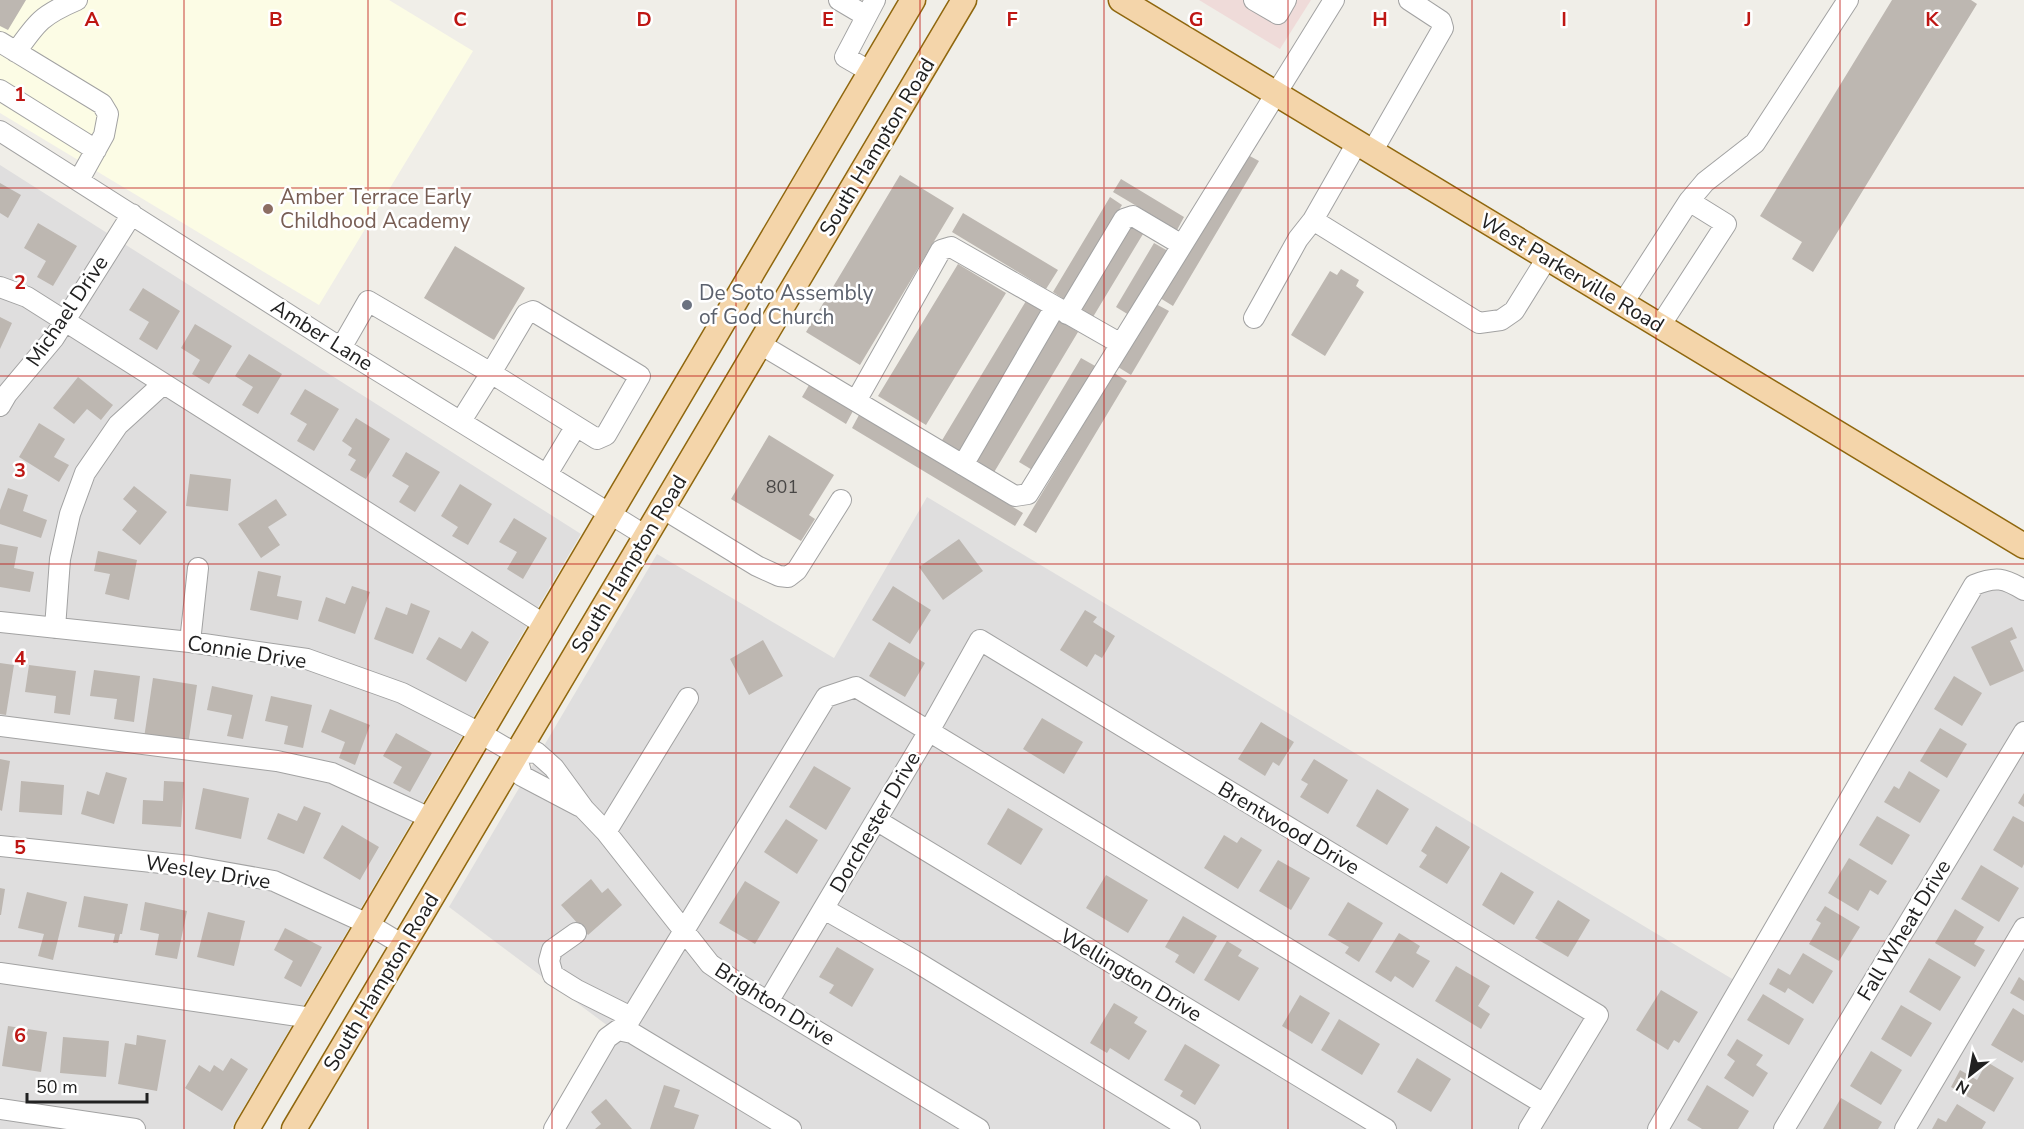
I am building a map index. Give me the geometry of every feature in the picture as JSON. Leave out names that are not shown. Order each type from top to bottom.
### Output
[{"type":"main road","name":"South Hampton Road","points":[[247,1129],[914,0]]},
{"type":"main road","name":"South Hampton Road","points":[[294,1129],[964,0]]},
{"type":"main road","name":"West Parkerville Road","points":[[1123,1],[2024,546]]},
{"type":"street","points":[[77,0],[36,22],[8,47],[102,104],[108,114],[104,135],[79,180]]},
{"type":"street","points":[[839,0],[870,8],[845,57],[871,72]]},
{"type":"street","points":[[1254,0],[1278,14],[1286,0]]},
{"type":"street","points":[[760,344],[1015,496],[1028,494],[1334,0]]},
{"type":"street","points":[[1254,318],[1298,239],[1364,147],[1443,28],[1441,21],[1409,0]]},
{"type":"street","points":[[1623,303],[1689,201],[1704,182],[1755,143],[1848,0]]},
{"type":"street","points":[[0,90],[96,150]]},
{"type":"street","name":"Amber Lane","points":[[0,131],[341,348],[646,536]]},
{"type":"street","points":[[1660,326],[1726,224],[1689,201]]},
{"type":"street","name":"Michael Drive","points":[[0,406],[7,394],[54,338],[132,214]]},
{"type":"street","points":[[963,465],[1061,310],[1124,219],[1132,216],[1182,245]]},
{"type":"street","points":[[1312,220],[1479,323],[1501,320],[1514,311],[1547,258]]},
{"type":"street","points":[[856,401],[941,250],[951,247],[1121,345]]},
{"type":"street","points":[[0,287],[27,297],[545,625]]},
{"type":"street","points":[[341,348],[368,300],[491,373],[597,439],[606,435],[640,376],[533,311],[526,314],[491,373],[461,421]]},
{"type":"street","points":[[55,628],[60,559],[70,514],[85,473],[118,425],[163,384]]},
{"type":"street","points":[[547,474],[576,426]]},
{"type":"street","points":[[662,508],[757,566],[779,576],[788,577],[796,570],[841,500]]},
{"type":"street","points":[[190,642],[198,567]]},
{"type":"street","points":[[1658,1129],[1974,585],[1989,579],[2001,579],[2024,590]]},
{"type":"street","name":"Connie Drive","points":[[0,622],[190,642],[307,659],[402,693],[516,754]]},
{"type":"street","name":"Dorchester Drive","points":[[768,1002],[929,731],[980,640]]},
{"type":"street","name":"Brentwood Drive","points":[[980,640],[1598,1016],[1544,1104]]},
{"type":"street","points":[[554,1129],[608,1038],[627,1024],[826,697],[856,687],[1544,1104],[1529,1129]]},
{"type":"street","points":[[606,832],[688,698]]},
{"type":"street","points":[[0,726],[277,761],[332,773],[430,818]]},
{"type":"street","name":"Fall Wheat Drive","points":[[1784,1129],[2024,732]]},
{"type":"street","name":"Brighton Drive","points":[[516,754],[536,752],[554,768],[710,964],[768,1002],[979,1129]]},
{"type":"street","name":"Wellington Drive","points":[[876,820],[1386,1129]]},
{"type":"street","name":"Wesley Drive","points":[[0,846],[190,866],[274,881],[368,924],[403,945]]},
{"type":"street","points":[[824,909],[915,961],[1190,1129]]},
{"type":"street","points":[[1905,1129],[2024,928]]},
{"type":"street","points":[[576,933],[552,950],[549,961],[553,975],[627,1024],[632,1032],[791,1129]]},
{"type":"street","points":[[0,973],[312,1018]]},
{"type":"street","points":[[0,1109],[135,1129]]},
{"type":"shaded area","name":"Amber Terrace Early Childhood Academy","points":[[0,0],[389,0],[473,51],[319,305],[0,113]]},
{"type":"shaded area","points":[[1199,0],[1311,0],[1280,49]]},
{"type":"shaded area","points":[[0,165],[581,534],[231,1129],[0,1129]]},
{"type":"shaded area","points":[[927,497],[1739,983],[1982,575],[2024,600],[2024,1129],[548,1129],[608,1026],[449,907],[657,554],[834,658]]},
{"type":"building","points":[[0,0],[26,0],[8,30],[0,26]]},
{"type":"building","points":[[1892,0],[1971,0],[1977,4],[1813,272],[1792,259],[1802,242],[1760,216]]},
{"type":"building","points":[[1246,154],[1259,161],[1173,306],[1160,298]]},
{"type":"building","points":[[900,175],[954,208],[860,365],[806,332]]},
{"type":"building","points":[[1121,179],[1184,217],[1177,230],[1113,192]]},
{"type":"building","points":[[0,183],[21,195],[8,218],[0,213]]},
{"type":"building","points":[[1110,197],[1122,205],[1065,300],[1053,292]]},
{"type":"building","points":[[963,213],[1058,270],[1046,289],[952,232]]},
{"type":"building","points":[[38,223],[77,246],[53,286],[37,277],[46,261],[24,248]]},
{"type":"building","points":[[1130,226],[1143,234],[1093,317],[1080,309]]},
{"type":"building","points":[[1154,243],[1168,251],[1129,315],[1116,307]]},
{"type":"building","points":[[455,246],[525,288],[494,340],[424,298]]},
{"type":"building","points":[[958,264],[1006,293],[926,425],[878,396]]},
{"type":"building","points":[[1341,269],[1359,280],[1356,286],[1364,292],[1325,356],[1291,335],[1330,271],[1337,275]]},
{"type":"building","points":[[143,288],[180,311],[157,350],[139,339],[149,322],[129,310]]},
{"type":"building","points":[[1026,301],[1045,312],[960,453],[941,442]]},
{"type":"building","points":[[1156,304],[1169,311],[1131,375],[1118,367]]},
{"type":"building","points":[[0,317],[12,323],[0,349]]},
{"type":"building","points":[[1059,320],[1078,332],[993,474],[974,462]]},
{"type":"building","points":[[195,324],[232,346],[209,384],[192,374],[200,360],[181,348]]},
{"type":"building","points":[[249,354],[282,374],[258,414],[242,405],[253,387],[235,376]]},
{"type":"building","points":[[1081,358],[1097,367],[1034,471],[1019,462]]},
{"type":"building","points":[[1114,373],[1127,381],[1036,533],[1023,525]]},
{"type":"building","points":[[78,377],[113,405],[101,420],[87,409],[74,424],[53,408]]},
{"type":"building","points":[[809,385],[853,411],[846,424],[802,397]]},
{"type":"building","points":[[305,389],[339,409],[314,451],[297,441],[307,424],[290,414]]},
{"type":"building","points":[[859,415],[1023,513],[1015,526],[852,428]]},
{"type":"building","points":[[356,418],[390,439],[366,479],[350,470],[356,460],[348,455],[352,448],[342,441]]},
{"type":"building","points":[[39,423],[65,439],[54,457],[69,465],[59,482],[19,457]]},
{"type":"building","points":[[769,435],[834,475],[809,515],[815,519],[801,541],[731,499]]},
{"type":"building","points":[[406,452],[440,472],[415,512],[399,502],[409,486],[392,476]]},
{"type":"building","points":[[190,474],[231,479],[228,511],[186,506]]},
{"type":"building","points":[[460,484],[492,504],[468,545],[452,536],[458,527],[441,516]]},
{"type":"building","points":[[134,486],[167,512],[140,545],[122,530],[137,511],[123,499]]},
{"type":"building","points":[[8,488],[28,495],[23,511],[47,520],[41,538],[0,524],[0,510]]},
{"type":"building","points":[[276,499],[287,515],[268,527],[280,545],[261,558],[238,524]]},
{"type":"building","points":[[514,518],[547,538],[523,579],[507,569],[517,552],[499,542]]},
{"type":"building","points":[[959,539],[983,571],[943,600],[919,567]]},
{"type":"building","points":[[0,544],[18,547],[14,568],[34,572],[30,592],[0,587]]},
{"type":"building","points":[[98,551],[137,560],[129,600],[105,594],[110,574],[94,571]]},
{"type":"building","points":[[258,571],[281,576],[277,596],[302,601],[298,620],[250,610]]},
{"type":"building","points":[[352,586],[370,592],[355,634],[318,621],[326,597],[345,604]]},
{"type":"building","points":[[893,586],[931,610],[910,644],[872,620]]},
{"type":"building","points":[[411,603],[430,611],[413,654],[374,639],[386,607],[407,615]]},
{"type":"building","points":[[1085,610],[1097,617],[1093,622],[1115,636],[1102,658],[1095,654],[1087,667],[1060,650]]},
{"type":"building","points":[[2012,627],[2017,638],[2010,641],[2024,671],[1990,686],[1971,647]]},
{"type":"building","points":[[472,631],[489,642],[466,682],[426,659],[439,637],[461,649]]},
{"type":"building","points":[[763,640],[783,676],[749,695],[730,659]]},
{"type":"building","points":[[889,642],[925,663],[905,697],[869,676]]},
{"type":"building","points":[[0,663],[14,665],[6,715],[0,714]]},
{"type":"building","points":[[29,665],[76,671],[70,715],[54,713],[56,696],[25,692]]},
{"type":"building","points":[[94,670],[140,676],[134,722],[114,719],[117,699],[90,696]]},
{"type":"building","points":[[1954,676],[1982,693],[1962,726],[1934,709]]},
{"type":"building","points":[[153,678],[197,685],[188,745],[144,738]]},
{"type":"building","points":[[212,686],[253,695],[243,739],[227,736],[232,715],[207,710]]},
{"type":"building","points":[[271,696],[312,705],[303,748],[284,744],[288,726],[265,721]]},
{"type":"building","points":[[330,709],[370,725],[355,765],[339,758],[345,742],[321,732]]},
{"type":"building","points":[[1042,718],[1083,742],[1064,774],[1023,749]]},
{"type":"building","points":[[1261,722],[1294,742],[1279,766],[1273,762],[1265,776],[1238,759]]},
{"type":"building","points":[[1940,728],[1967,744],[1947,778],[1920,761]]},
{"type":"building","points":[[396,733],[432,753],[410,792],[393,783],[402,767],[383,756]]},
{"type":"building","points":[[0,759],[10,761],[2,811],[0,810]]},
{"type":"building","points":[[1314,759],[1348,780],[1328,814],[1300,797],[1308,784],[1301,780]]},
{"type":"building","points":[[814,766],[851,788],[826,830],[789,807]]},
{"type":"building","points":[[1909,771],[1940,790],[1920,823],[1884,802],[1894,786],[1899,789]]},
{"type":"building","points":[[106,772],[127,778],[114,824],[81,814],[87,791],[99,795]]},
{"type":"building","points":[[21,781],[64,785],[62,815],[19,812]]},
{"type":"building","points":[[164,781],[184,782],[181,827],[142,824],[143,800],[163,801]]},
{"type":"building","points":[[203,788],[249,798],[241,839],[195,829]]},
{"type":"building","points":[[1377,789],[1409,809],[1387,845],[1356,826]]},
{"type":"building","points":[[2024,793],[2024,807],[2018,803]]},
{"type":"building","points":[[304,806],[321,813],[304,854],[267,839],[278,813],[297,821]]},
{"type":"building","points":[[1008,808],[1043,829],[1021,865],[987,844]]},
{"type":"building","points":[[1877,816],[1910,835],[1892,865],[1859,845]]},
{"type":"building","points":[[2013,816],[2024,822],[2024,864],[2022,868],[1993,850]]},
{"type":"building","points":[[786,819],[818,840],[797,874],[764,852]]},
{"type":"building","points":[[342,825],[379,847],[360,880],[323,858]]},
{"type":"building","points":[[1436,826],[1470,847],[1447,884],[1419,867],[1427,855],[1421,851]]},
{"type":"building","points":[[1224,835],[1237,843],[1241,837],[1262,850],[1238,889],[1204,868]]},
{"type":"building","points":[[1849,858],[1887,881],[1878,895],[1870,890],[1858,911],[1828,893]]},
{"type":"building","points":[[1278,860],[1310,878],[1291,910],[1259,891]]},
{"type":"building","points":[[1981,865],[2019,888],[1999,922],[1961,899]]},
{"type":"building","points":[[1501,872],[1534,892],[1514,925],[1482,905]]},
{"type":"building","points":[[1106,875],[1148,900],[1128,933],[1086,908]]},
{"type":"building","points":[[591,879],[602,893],[608,888],[622,905],[588,935],[561,905]]},
{"type":"building","points":[[745,881],[780,902],[755,944],[719,923]]},
{"type":"building","points":[[0,888],[5,889],[1,915],[0,915]]},
{"type":"building","points":[[27,892],[67,902],[53,960],[38,956],[44,934],[18,928]]},
{"type":"building","points":[[84,896],[128,904],[118,943],[113,943],[115,934],[78,927]]},
{"type":"building","points":[[1558,900],[1590,920],[1568,957],[1535,938]]},
{"type":"building","points":[[145,902],[187,911],[177,959],[155,955],[159,934],[140,930]]},
{"type":"building","points":[[1348,902],[1383,923],[1359,962],[1345,953],[1349,947],[1328,935]]},
{"type":"building","points":[[1825,906],[1860,927],[1839,961],[1809,944],[1821,923],[1816,920]]},
{"type":"building","points":[[1955,909],[1984,927],[1974,944],[1985,950],[1975,967],[1935,943]]},
{"type":"building","points":[[208,912],[245,921],[234,966],[197,957]]},
{"type":"building","points":[[1183,916],[1217,936],[1194,974],[1175,962],[1179,955],[1165,947]]},
{"type":"building","points":[[285,928],[322,947],[301,987],[284,978],[293,961],[274,950]]},
{"type":"building","points":[[1399,933],[1420,946],[1416,953],[1430,961],[1413,988],[1395,976],[1391,982],[1375,972]]},
{"type":"building","points":[[1227,941],[1242,950],[1238,956],[1259,968],[1239,1001],[1204,980]]},
{"type":"building","points":[[837,947],[874,969],[852,1007],[829,993],[834,985],[819,977]]},
{"type":"building","points":[[1803,953],[1833,971],[1813,1004],[1788,988],[1785,993],[1769,984],[1778,968],[1790,975]]},
{"type":"building","points":[[1929,958],[1961,977],[1940,1011],[1909,992]]},
{"type":"building","points":[[1456,966],[1490,986],[1478,1006],[1490,1014],[1481,1029],[1435,1001]]},
{"type":"building","points":[[2019,977],[2024,981],[2024,1001],[2010,993]]},
{"type":"building","points":[[1661,990],[1698,1012],[1679,1043],[1674,1040],[1668,1050],[1636,1030]]},
{"type":"building","points":[[1763,994],[1804,1019],[1789,1045],[1747,1020]]},
{"type":"building","points":[[1300,995],[1330,1013],[1312,1044],[1282,1026]]},
{"type":"building","points":[[1114,1003],[1138,1017],[1134,1023],[1147,1031],[1129,1060],[1110,1048],[1107,1053],[1090,1043]]},
{"type":"building","points":[[1901,1005],[1932,1023],[1911,1057],[1881,1039]]},
{"type":"building","points":[[2013,1008],[2024,1015],[2024,1060],[2022,1063],[1991,1045]]},
{"type":"building","points":[[1339,1019],[1380,1044],[1362,1075],[1321,1050]]},
{"type":"building","points":[[8,1026],[47,1032],[41,1072],[2,1066]]},
{"type":"building","points":[[137,1035],[166,1040],[157,1091],[118,1084],[125,1043],[136,1045]]},
{"type":"building","points":[[63,1037],[109,1041],[106,1077],[60,1073]]},
{"type":"building","points":[[1737,1039],[1763,1055],[1756,1065],[1768,1073],[1753,1097],[1724,1078],[1735,1061],[1727,1055]]},
{"type":"building","points":[[1185,1044],[1220,1065],[1195,1105],[1180,1096],[1183,1091],[1164,1080]]},
{"type":"building","points":[[1871,1051],[1902,1070],[1881,1105],[1850,1086]]},
{"type":"building","points":[[231,1058],[248,1069],[222,1111],[185,1088],[199,1065],[210,1072],[214,1065],[223,1071]]},
{"type":"building","points":[[1417,1058],[1451,1079],[1431,1112],[1397,1092]]},
{"type":"building","points":[[1987,1062],[2014,1078],[1994,1112],[1951,1087],[1960,1070],[1977,1080]]},
{"type":"building","points":[[664,1085],[680,1090],[674,1107],[699,1115],[694,1129],[650,1129]]},
{"type":"building","points":[[1707,1085],[1749,1111],[1738,1129],[1702,1129],[1687,1120]]},
{"type":"building","points":[[1841,1098],[1882,1122],[1878,1129],[1823,1129]]},
{"type":"building","points":[[606,1099],[632,1129],[595,1129],[601,1124],[591,1112]]},
{"type":"building","points":[[1957,1104],[1986,1122],[1982,1129],[1932,1129],[1938,1118],[1946,1122]]},
{"type":"place","name":"Amber Terrace Early Childhood Academy","points":[[268,209]]},
{"type":"place","name":"De Soto Assembly of God Church","points":[[687,305]]}]
